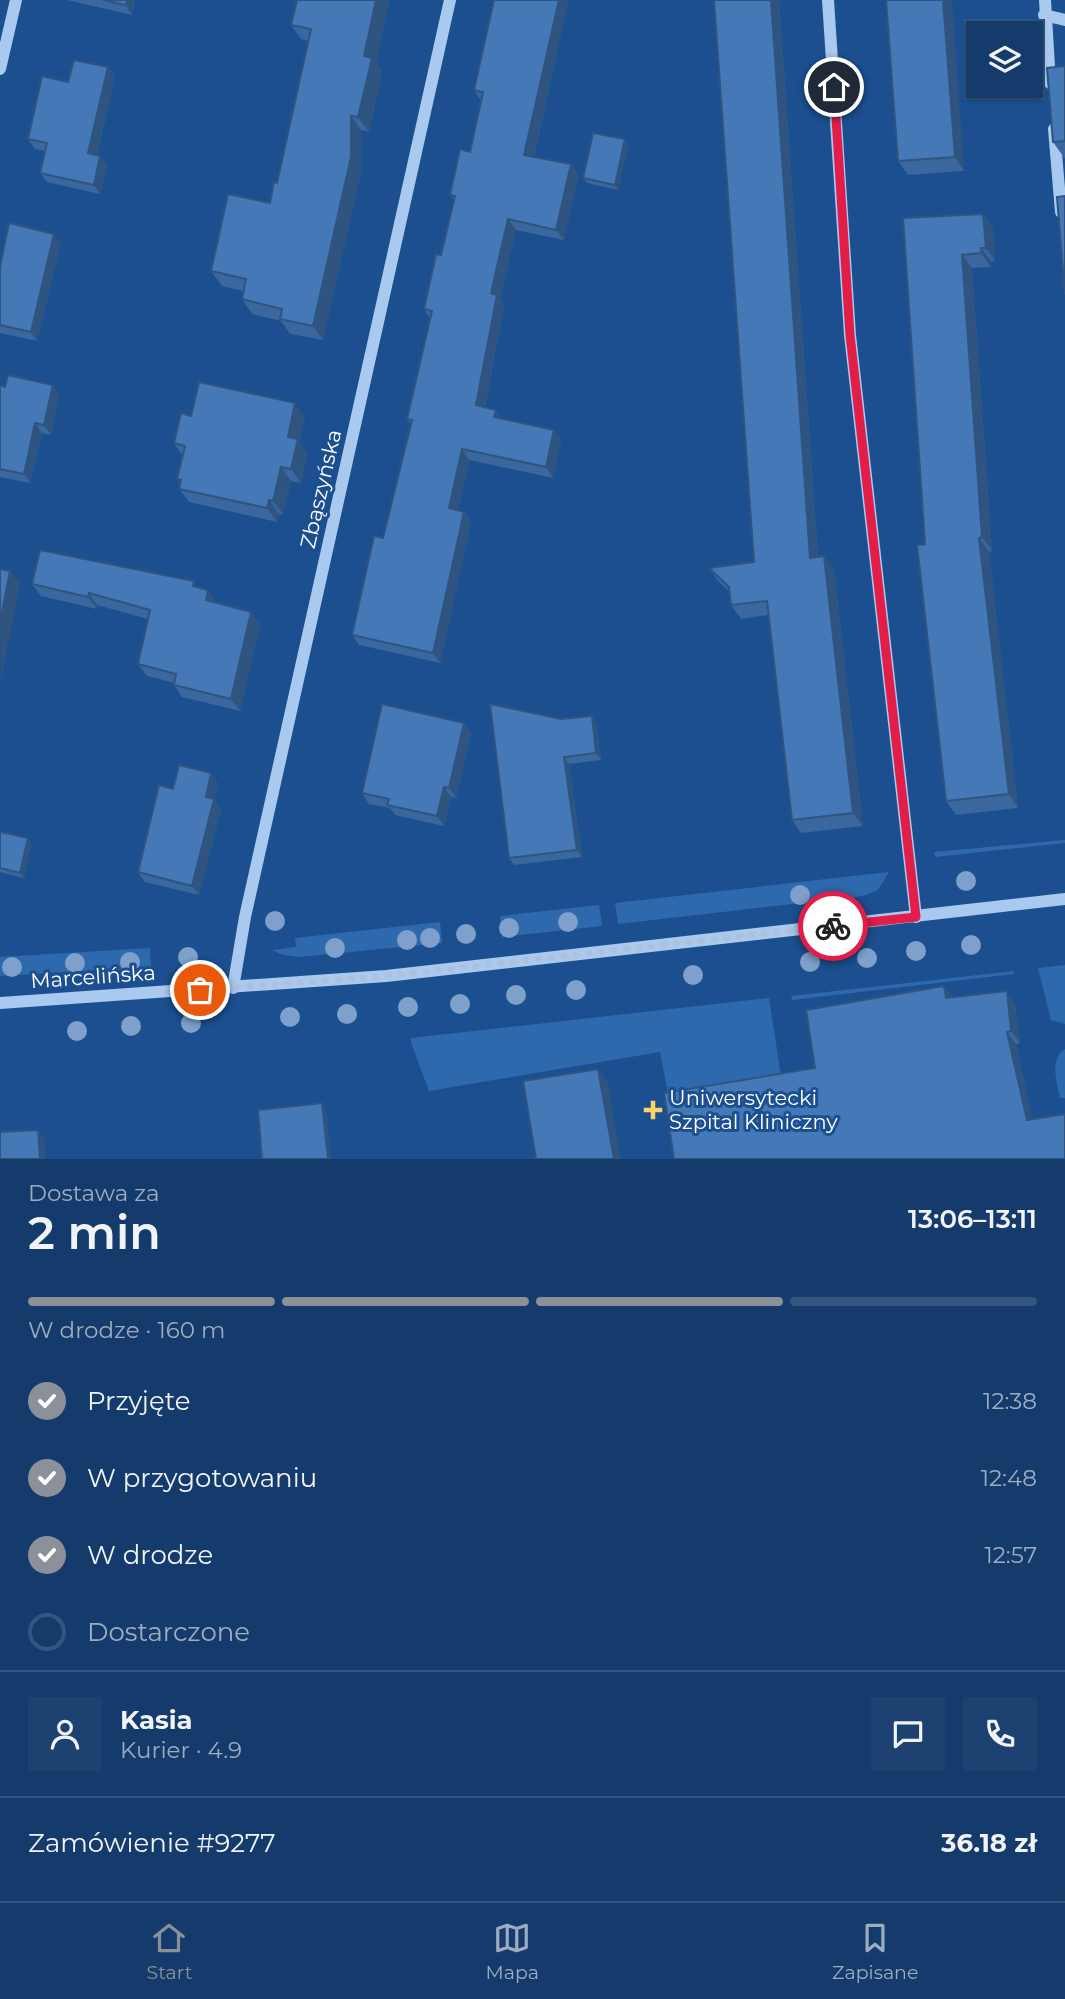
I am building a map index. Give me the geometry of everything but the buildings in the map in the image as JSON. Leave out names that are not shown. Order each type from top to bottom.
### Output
[{"type":"street","points":[[0,69],[16,0]]},
{"type":"street","name":"Zbąszyńska","points":[[233,988],[245,917],[450,0]]},
{"type":"street","points":[[828,0],[850,335],[916,917]]},
{"type":"street","points":[[1045,0],[1051,97]]},
{"type":"street","points":[[1044,15],[1065,20]]},
{"type":"street","points":[[1052,110],[1062,220]]},
{"type":"street","name":"Marcelińska","points":[[0,1003],[386,976],[1065,899]]},
{"type":"shaded area","points":[[1065,840],[1065,843],[935,857],[934,852]]},
{"type":"shaded area","points":[[889,872],[878,890],[863,896],[618,924],[615,903]]},
{"type":"shaded area","points":[[599,905],[602,926],[502,937],[500,916]]},
{"type":"shaded area","points":[[440,922],[442,943],[300,957],[283,955],[272,950],[296,947],[295,938]]},
{"type":"shaded area","points":[[150,948],[151,967],[0,976],[0,957]]},
{"type":"shaded area","points":[[1065,965],[1065,1024],[1051,1020],[1038,968]]},
{"type":"shaded area","points":[[1014,971],[1014,974],[792,1000],[791,996]]},
{"type":"shaded area","points":[[769,998],[781,1076],[668,1094],[660,1052],[429,1091],[411,1043],[411,1038]]},
{"type":"shaded area","points":[[1065,1049],[1065,1098],[1060,1098],[1056,1065],[1060,1053]]},
{"type":"way so far","points":[[200,990],[386,976],[833,926]]},
{"type":"place","name":"Uniwersytecki Szpital Kliniczny","points":[[653,1110]]},
{"type":"route","points":[[833,926],[916,917],[875,576],[850,335],[834,87]]}]
